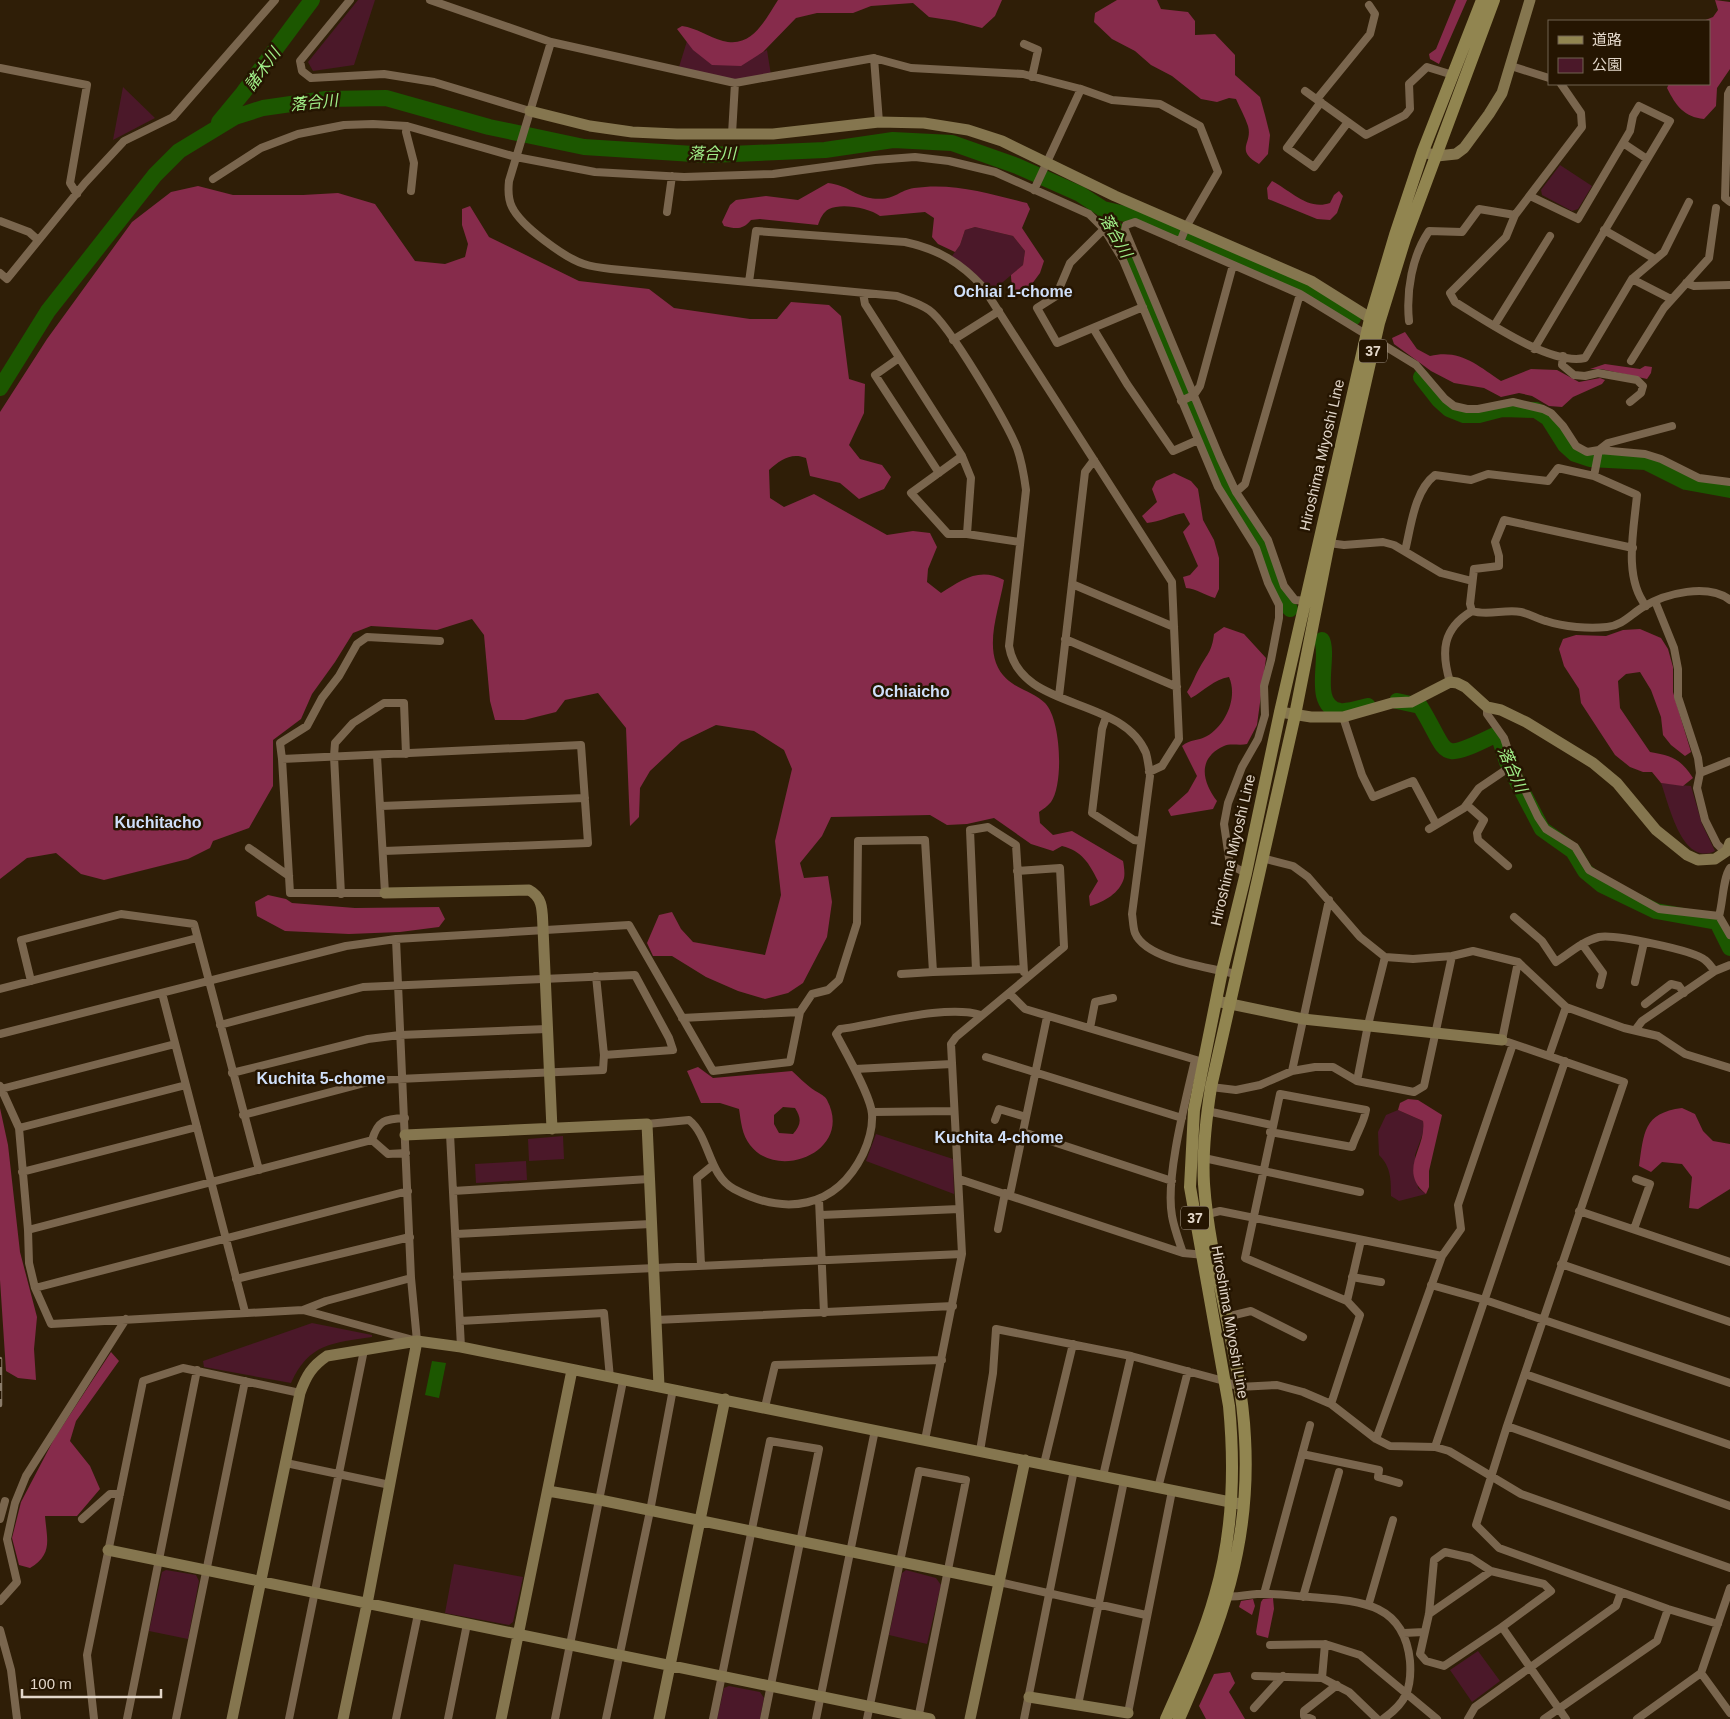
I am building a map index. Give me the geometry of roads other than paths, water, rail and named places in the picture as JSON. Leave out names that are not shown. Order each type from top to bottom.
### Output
[{"type":"main road","name":"Hiroshima Miyoshi Line","points":[[1180,1719],[1208,1652],[1222,1596],[1231,1502],[1232,1442],[1224,1381],[1190,1187],[1192,1136],[1199,1061],[1216,1001],[1246,873],[1280,712],[1329,543],[1374,321],[1395,234],[1423,152],[1482,0]]},
{"type":"main road","name":"Hiroshima Miyoshi Line","points":[[1374,321],[1494,0]]},
{"type":"main road","name":"Hiroshima Miyoshi Line","points":[[1166,1719],[1222,1596],[1239,1549],[1245,1505],[1246,1438],[1204,1184],[1204,1135],[1207,1111],[1211,1086],[1295,716],[1311,602],[1371,337]]},
{"type":"street","points":[[0,273],[7,279],[77,194],[124,141],[173,117],[275,0]]},
{"type":"street","points":[[350,0],[300,61],[302,71],[310,78],[338,75],[393,75],[434,82],[528,116],[632,132],[773,134],[880,122],[924,123],[968,130],[1002,142],[1045,165],[1310,281],[1374,321]]},
{"type":"street","points":[[430,0],[551,42],[735,83],[874,58],[911,68],[1032,77],[1081,89],[1112,100],[1160,104],[1200,126],[1218,172],[1186,227],[1180,242]]},
{"type":"street","points":[[1423,152],[1437,156],[1456,154],[1464,148],[1502,93],[1530,0]]},
{"type":"street","points":[[1348,122],[1314,167],[1287,148],[1319,101],[1370,34],[1375,14],[1369,5]]},
{"type":"street","points":[[551,42],[509,181],[508,196],[519,217],[566,257],[611,270],[897,296],[915,302],[930,310],[944,325],[1006,424],[1024,469],[1026,490],[1009,646],[1011,658],[1017,671],[1030,683],[1106,717],[1129,730],[1146,754],[1149,772],[1132,914],[1135,934],[1146,946],[1160,955],[1236,974]]},
{"type":"street","points":[[1024,44],[1038,50],[1032,77]]},
{"type":"street","points":[[874,58],[880,122]]},
{"type":"street","points":[[1511,66],[1548,78]]},
{"type":"street","points":[[1305,91],[1366,136],[1405,115],[1410,108],[1409,84],[1427,67],[1454,75]]},
{"type":"street","points":[[0,68],[87,84],[70,183],[77,194]]},
{"type":"street","points":[[732,134],[735,83]]},
{"type":"street","points":[[1562,85],[1581,113],[1582,127],[1515,215],[1506,237],[1450,294],[1454,302],[1534,349],[1577,360],[1584,358],[1632,279],[1664,252],[1688,202]]},
{"type":"street","points":[[1035,187],[1081,89]]},
{"type":"street","points":[[1730,90],[1728,94],[1729,135],[1725,198],[1730,202]]},
{"type":"street","points":[[1530,196],[1578,220],[1630,131],[1633,116],[1639,106],[1670,121],[1534,349]]},
{"type":"street","points":[[213,179],[261,148],[298,134],[344,125],[407,126],[595,172],[672,176],[772,174],[875,160],[915,157],[949,161],[995,172],[1035,187],[1089,214],[1104,229],[1123,260],[1143,307],[1187,398],[1236,492],[1268,540],[1284,586],[1295,600],[1311,602]]},
{"type":"street","points":[[407,126],[406,132],[414,163],[411,192]]},
{"type":"street","points":[[1623,143],[1647,159]]},
{"type":"street","points":[[668,212],[672,176]]},
{"type":"street","points":[[1631,360],[1671,299],[1709,258],[1716,208]]},
{"type":"street","points":[[1410,322],[1407,298],[1420,245],[1430,231],[1462,232],[1479,209],[1515,215]]},
{"type":"street","points":[[0,221],[29,232],[38,240]]},
{"type":"street","points":[[1246,873],[1230,865],[1224,824],[1228,803],[1242,767],[1258,739],[1265,715],[1264,686],[1272,660],[1279,618],[1279,605],[1268,583],[1256,548],[1218,487],[1198,440],[1187,398],[1125,230],[1126,226],[1135,222],[1300,294],[1416,364],[1445,399],[1454,406],[1478,409],[1513,402],[1543,409],[1551,413],[1563,426],[1576,446],[1587,452],[1646,454],[1661,459],[1699,478],[1730,482]]},
{"type":"street","points":[[1104,229],[1070,263],[1056,296],[1037,308],[1057,343],[1143,307]]},
{"type":"street","points":[[1604,230],[1655,259]]},
{"type":"street","points":[[749,282],[756,231],[905,242],[924,246],[950,257],[984,287],[1172,582],[1179,739],[1162,766],[1149,772]]},
{"type":"street","points":[[1494,326],[1550,236]]},
{"type":"street","points":[[1405,239],[1420,245]]},
{"type":"street","points":[[1187,398],[1200,386],[1233,265]]},
{"type":"street","points":[[1632,279],[1671,299]]},
{"type":"street","points":[[1686,283],[1694,286],[1730,285]]},
{"type":"street","points":[[863,293],[865,304],[962,456],[971,478],[967,534]]},
{"type":"street","points":[[1236,492],[1245,484],[1300,294]]},
{"type":"street","points":[[953,340],[1000,311]]},
{"type":"street","points":[[1093,328],[1126,384],[1173,451],[1198,440]]},
{"type":"street","points":[[1563,356],[1562,365],[1574,375],[1585,376],[1598,372],[1637,380],[1643,386],[1641,393],[1630,402]]},
{"type":"street","points":[[899,358],[875,375],[939,473]]},
{"type":"street","points":[[1594,476],[1599,452],[1608,442],[1672,426]]},
{"type":"street","points":[[962,456],[911,493],[948,534],[967,534],[1020,542]]},
{"type":"street","points":[[1059,696],[1084,472],[1094,460]]},
{"type":"street","points":[[1405,551],[1416,506],[1426,482],[1435,476],[1471,480],[1488,474],[1548,481],[1558,468],[1594,476],[1637,495],[1633,548],[1636,585],[1640,597],[1646,606]]},
{"type":"street","points":[[1472,611],[1470,604],[1474,569],[1499,566],[1499,556],[1494,542],[1504,520],[1633,548]]},
{"type":"street","points":[[1329,543],[1344,545],[1383,542],[1405,551],[1441,572],[1472,581]]},
{"type":"street","points":[[1072,584],[1174,627]]},
{"type":"street","points":[[1450,682],[1443,654],[1453,627],[1460,618],[1472,611],[1478,613],[1506,610],[1522,612],[1547,622],[1607,627],[1626,622],[1655,601],[1682,593],[1709,591],[1722,594],[1730,600]]},
{"type":"street","points":[[1655,601],[1674,648],[1678,669],[1678,696],[1698,758],[1700,774],[1698,788],[1705,820],[1717,844],[1725,850],[1730,867],[1727,872],[1724,902],[1719,916],[1730,935]]},
{"type":"street","points":[[440,641],[367,637],[357,644],[339,676],[322,698],[307,726],[291,734],[280,743],[290,893],[341,894],[528,890],[537,895],[541,902],[543,928],[552,1129]]},
{"type":"street","points":[[1066,639],[1177,687]]},
{"type":"street","points":[[1280,712],[1295,716],[1343,717],[1392,703],[1411,702],[1450,682],[1457,682],[1487,707],[1501,710],[1518,718],[1593,763],[1617,783],[1656,830],[1687,855],[1698,860],[1708,861],[1725,850]]},
{"type":"street","points":[[341,894],[334,756],[335,743],[353,723],[384,703],[404,703],[406,754]]},
{"type":"street","points":[[1487,707],[1487,714],[1504,738],[1513,765],[1546,830],[1575,847],[1589,870],[1659,908],[1719,916]]},
{"type":"street","points":[[1106,717],[1102,729],[1092,813],[1134,840],[1142,842]]},
{"type":"street","points":[[1343,717],[1362,775],[1373,797],[1413,781],[1433,826],[1467,805],[1479,788],[1513,765]]},
{"type":"street","points":[[282,759],[581,745],[588,843],[384,851]]},
{"type":"street","points":[[377,756],[385,892]]},
{"type":"street","points":[[1700,774],[1730,761]]},
{"type":"street","points":[[381,806],[585,798]]},
{"type":"street","points":[[1467,805],[1484,820],[1477,833],[1478,840],[1508,866]]},
{"type":"street","points":[[976,970],[970,830],[988,827],[1016,845],[1022,969],[1028,978]]},
{"type":"street","points":[[0,1034],[346,946],[396,939],[543,928],[629,925],[713,1070],[790,1062],[800,1012],[812,994],[828,990],[840,980],[857,923],[858,841],[925,840],[933,972]]},
{"type":"street","points":[[249,848],[289,876]]},
{"type":"street","points":[[1262,858],[1293,866],[1308,877],[1360,937],[1384,957],[1400,960],[1452,956],[1473,951],[1518,962],[1566,1007],[1624,1028],[1636,1029],[1658,1036],[1685,1054],[1717,1062],[1730,1068]]},
{"type":"street","points":[[925,1440],[962,1254],[952,1044],[956,1037],[981,1015],[1064,947],[1060,868],[1017,871]]},
{"type":"street","points":[[1292,1071],[1329,900]]},
{"type":"street","points":[[31,981],[21,940],[122,914],[194,924],[259,1170]]},
{"type":"street","points":[[1514,917],[1542,941],[1556,962],[1582,944],[1601,936],[1618,936],[1692,953],[1705,959],[1715,972]]},
{"type":"street","points":[[0,989],[197,938]]},
{"type":"street","points":[[342,1719],[367,1604],[417,1341],[411,1278],[396,939]]},
{"type":"street","points":[[1635,982],[1644,942]]},
{"type":"street","points":[[1582,944],[1603,972],[1600,985]]},
{"type":"street","points":[[1211,1086],[1236,1090],[1260,1085],[1292,1071],[1315,1067],[1333,1067],[1358,1081],[1414,1092],[1424,1086],[1433,1033],[1452,956]]},
{"type":"street","points":[[1358,1081],[1368,1025],[1384,957]]},
{"type":"street","points":[[1376,1439],[1442,1256],[1461,1229],[1458,1204],[1507,1042],[1518,962]]},
{"type":"street","points":[[1636,1029],[1642,1021],[1730,964]]},
{"type":"street","points":[[901,974],[1022,969]]},
{"type":"street","points":[[220,1025],[363,987],[635,974],[670,1038],[673,1050],[604,1055]]},
{"type":"street","points":[[243,1115],[376,1080],[603,1070],[604,1055],[596,976]]},
{"type":"street","points":[[1645,1004],[1671,984],[1679,986],[1684,993]]},
{"type":"street","points":[[162,993],[245,1312]]},
{"type":"street","points":[[1009,993],[1025,1009],[1047,1017],[1199,1061],[1182,1118],[1172,1181],[1172,1216],[1183,1253]]},
{"type":"street","points":[[1090,1028],[1095,1002],[1113,998]]},
{"type":"street","points":[[1216,1001],[1303,1019],[1507,1042],[1624,1082],[1561,1264],[1476,1525],[1499,1548],[1668,1609],[1718,1624]]},
{"type":"street","points":[[1549,1056],[1566,1007]]},
{"type":"street","points":[[682,1018],[800,1012]]},
{"type":"street","points":[[406,1135],[552,1129],[689,1120],[696,1126],[713,1165],[732,1188],[760,1200],[790,1205],[819,1200],[837,1188],[857,1166],[871,1137],[873,1112],[855,1069],[836,1034],[840,1029],[868,1026],[908,1016],[971,1012],[981,1015]]},
{"type":"street","points":[[998,1229],[1023,1132],[1047,1017]]},
{"type":"street","points":[[232,1073],[368,1039],[400,1035],[547,1030]]},
{"type":"street","points":[[175,1044],[1,1088],[19,1128],[28,1230],[28,1263],[35,1288],[50,1324],[303,1310],[417,1341],[461,1347],[623,1381],[725,1399],[1245,1505]]},
{"type":"street","points":[[986,1057],[1182,1118]]},
{"type":"street","points":[[1435,1447],[1565,1061]]},
{"type":"street","points":[[855,1069],[952,1064]]},
{"type":"street","points":[[19,1128],[186,1085]]},
{"type":"street","points":[[1207,1111],[1271,1128],[1352,1147],[1358,1128],[1364,1121],[1366,1110],[1280,1094],[1271,1128],[1245,1258],[1347,1301],[1360,1315],[1330,1404]]},
{"type":"street","points":[[995,1120],[998,1109],[1026,1117]]},
{"type":"street","points":[[873,1112],[954,1111]]},
{"type":"street","points":[[372,1140],[376,1127],[387,1119],[405,1118]]},
{"type":"street","points":[[646,1124],[659,1386]]},
{"type":"street","points":[[22,1172],[197,1127]]},
{"type":"street","points":[[1023,1132],[1172,1181]]},
{"type":"street","points":[[450,1134],[461,1347]]},
{"type":"street","points":[[28,1230],[372,1140]]},
{"type":"street","points":[[372,1140],[388,1154],[406,1153]]},
{"type":"street","points":[[1204,1158],[1360,1192]]},
{"type":"street","points":[[701,1265],[698,1178],[713,1165]]},
{"type":"street","points":[[453,1191],[649,1179]]},
{"type":"street","points":[[959,1179],[1183,1253],[1215,1255]]},
{"type":"street","points":[[1634,1230],[1650,1184],[1636,1179]]},
{"type":"street","points":[[35,1288],[408,1191]]},
{"type":"street","points":[[819,1200],[824,1313]]},
{"type":"street","points":[[821,1215],[959,1209]]},
{"type":"street","points":[[1208,1214],[1220,1211],[1442,1256]]},
{"type":"street","points":[[1579,1211],[1730,1262]]},
{"type":"street","points":[[456,1234],[651,1224]]},
{"type":"street","points":[[236,1279],[410,1237]]},
{"type":"street","points":[[1347,1301],[1360,1240]]},
{"type":"street","points":[[458,1276],[962,1254]]},
{"type":"street","points":[[1561,1264],[1730,1322]]},
{"type":"street","points":[[1352,1277],[1382,1282]]},
{"type":"street","points":[[303,1310],[326,1301],[411,1278]]},
{"type":"street","points":[[1430,1286],[1484,1300],[1730,1382]]},
{"type":"street","points":[[656,1320],[953,1306]]},
{"type":"street","points":[[1226,1317],[1251,1311],[1303,1336]]},
{"type":"street","points":[[460,1321],[604,1313],[610,1378]]},
{"type":"street","points":[[0,1601],[17,1582],[7,1539],[15,1503],[26,1476],[126,1319]]},
{"type":"street","points":[[980,1451],[993,1373],[996,1330],[1131,1356],[1224,1381],[1239,1387],[1277,1385],[1303,1392],[1330,1404],[1376,1439],[1390,1446],[1435,1447],[1449,1450],[1521,1494],[1730,1568]]},
{"type":"street","points":[[232,1719],[300,1392],[306,1376],[315,1364],[327,1356],[417,1341]]},
{"type":"street","points":[[1044,1464],[1073,1344]]},
{"type":"street","points":[[289,1719],[364,1350]]},
{"type":"street","points":[[1102,1476],[1131,1356]]},
{"type":"street","points":[[765,1407],[775,1365],[942,1360]]},
{"type":"street","points":[[94,1719],[87,1656],[143,1380],[184,1368],[300,1392]]},
{"type":"street","points":[[126,1719],[197,1370]]},
{"type":"street","points":[[501,1719],[572,1370]]},
{"type":"street","points":[[1158,1488],[1188,1371]]},
{"type":"street","points":[[1525,1374],[1730,1445]]},
{"type":"street","points":[[176,1719],[245,1381]]},
{"type":"street","points":[[555,1719],[623,1381]]},
{"type":"street","points":[[606,1719],[650,1511],[673,1389]]},
{"type":"street","points":[[659,1719],[725,1399]]},
{"type":"street","points":[[1264,1594],[1310,1425]]},
{"type":"street","points":[[1507,1426],[1730,1506]]},
{"type":"street","points":[[816,1719],[875,1430]]},
{"type":"street","points":[[713,1719],[770,1441],[819,1449],[764,1719]]},
{"type":"street","points":[[1302,1454],[1379,1470],[1378,1477],[1399,1483]]},
{"type":"street","points":[[970,1719],[1024,1460]]},
{"type":"street","points":[[286,1463],[390,1485]]},
{"type":"street","points":[[1024,1719],[1074,1470]]},
{"type":"street","points":[[108,1550],[869,1706],[922,1718],[966,1480],[919,1471],[898,1562],[869,1706],[866,1719]]},
{"type":"street","points":[[1303,1597],[1339,1472]]},
{"type":"street","points":[[1078,1705],[1124,1481]]},
{"type":"street","points":[[548,1491],[998,1582],[1146,1615]]},
{"type":"street","points":[[1029,1697],[1128,1713],[1172,1491]]},
{"type":"street","points":[[82,1519],[110,1494],[120,1494]]},
{"type":"street","points":[[0,1519],[5,1501]]},
{"type":"street","points":[[1369,1604],[1393,1520]]},
{"type":"street","points":[[1445,1552],[1471,1558],[1491,1572],[1544,1584],[1551,1591],[1444,1666],[1426,1661],[1420,1654],[1429,1614],[1434,1560],[1445,1552]]},
{"type":"street","points":[[1429,1614],[1491,1572]]},
{"type":"street","points":[[1636,1719],[1702,1674],[1730,1588]]},
{"type":"street","points":[[1468,1719],[1475,1707],[1616,1606],[1621,1592]]},
{"type":"street","points":[[1222,1596],[1264,1594],[1369,1604],[1390,1616],[1404,1633],[1408,1647],[1411,1675],[1408,1694],[1397,1709],[1383,1719]]},
{"type":"street","points":[[1544,1719],[1657,1641],[1668,1609]]},
{"type":"street","points":[[396,1719],[418,1614]]},
{"type":"street","points":[[448,1719],[467,1624]]},
{"type":"street","points":[[1502,1627],[1566,1719]]},
{"type":"street","points":[[0,1630],[11,1670],[17,1719]]},
{"type":"street","points":[[1404,1633],[1424,1632]]},
{"type":"street","points":[[1322,1678],[1324,1644]]},
{"type":"street","points":[[1270,1645],[1324,1644],[1360,1655],[1437,1719]]},
{"type":"street","points":[[1702,1674],[1730,1712]]},
{"type":"street","points":[[1255,1676],[1322,1678],[1348,1692],[1377,1719]]},
{"type":"street","points":[[1254,1708],[1283,1676]]},
{"type":"street","points":[[1312,1719],[1304,1716],[1304,1712],[1336,1684]]},
{"type":"waterway","name":"諸木川","points":[[219,122],[243,93],[312,0]]},
{"type":"waterway","name":"落合川","points":[[0,388],[48,311],[155,175],[179,151],[235,117],[263,108],[326,99],[386,98],[489,127],[584,147],[709,155],[825,150],[893,140],[952,143],[1017,166],[1080,194],[1103,209],[1136,270],[1225,486],[1264,549],[1278,593],[1290,609]]},
{"type":"waterway","points":[[1103,209],[1138,217],[1283,278],[1353,318]]},
{"type":"waterway","points":[[1421,377],[1439,400],[1449,409],[1464,415],[1479,415],[1502,409],[1536,410],[1548,418],[1565,445],[1575,454],[1590,459],[1646,462],[1686,482],[1730,490]]},
{"type":"waterway","name":"落合川","points":[[1322,640],[1324,648],[1323,691],[1326,700],[1331,707],[1340,711],[1368,706]]},
{"type":"waterway","name":"落合川","points":[[1397,701],[1420,706],[1441,744],[1447,749],[1453,751],[1463,749],[1495,735],[1500,740],[1507,762],[1542,829],[1573,851],[1585,871],[1602,885],[1656,911],[1717,922],[1730,948]]},
{"type":"railway","points":[[0,1359],[0,1405]]},
{"type":"district","name":"Ochiai 1-chome","points":[[1013,291]]},
{"type":"district","name":"Ochiaicho","points":[[911,691]]},
{"type":"district","name":"Kuchitacho","points":[[158,822]]},
{"type":"district","name":"Kuchita 5-chome","points":[[321,1078]]},
{"type":"district","name":"Kuchita 4-chome","points":[[999,1137]]}]
